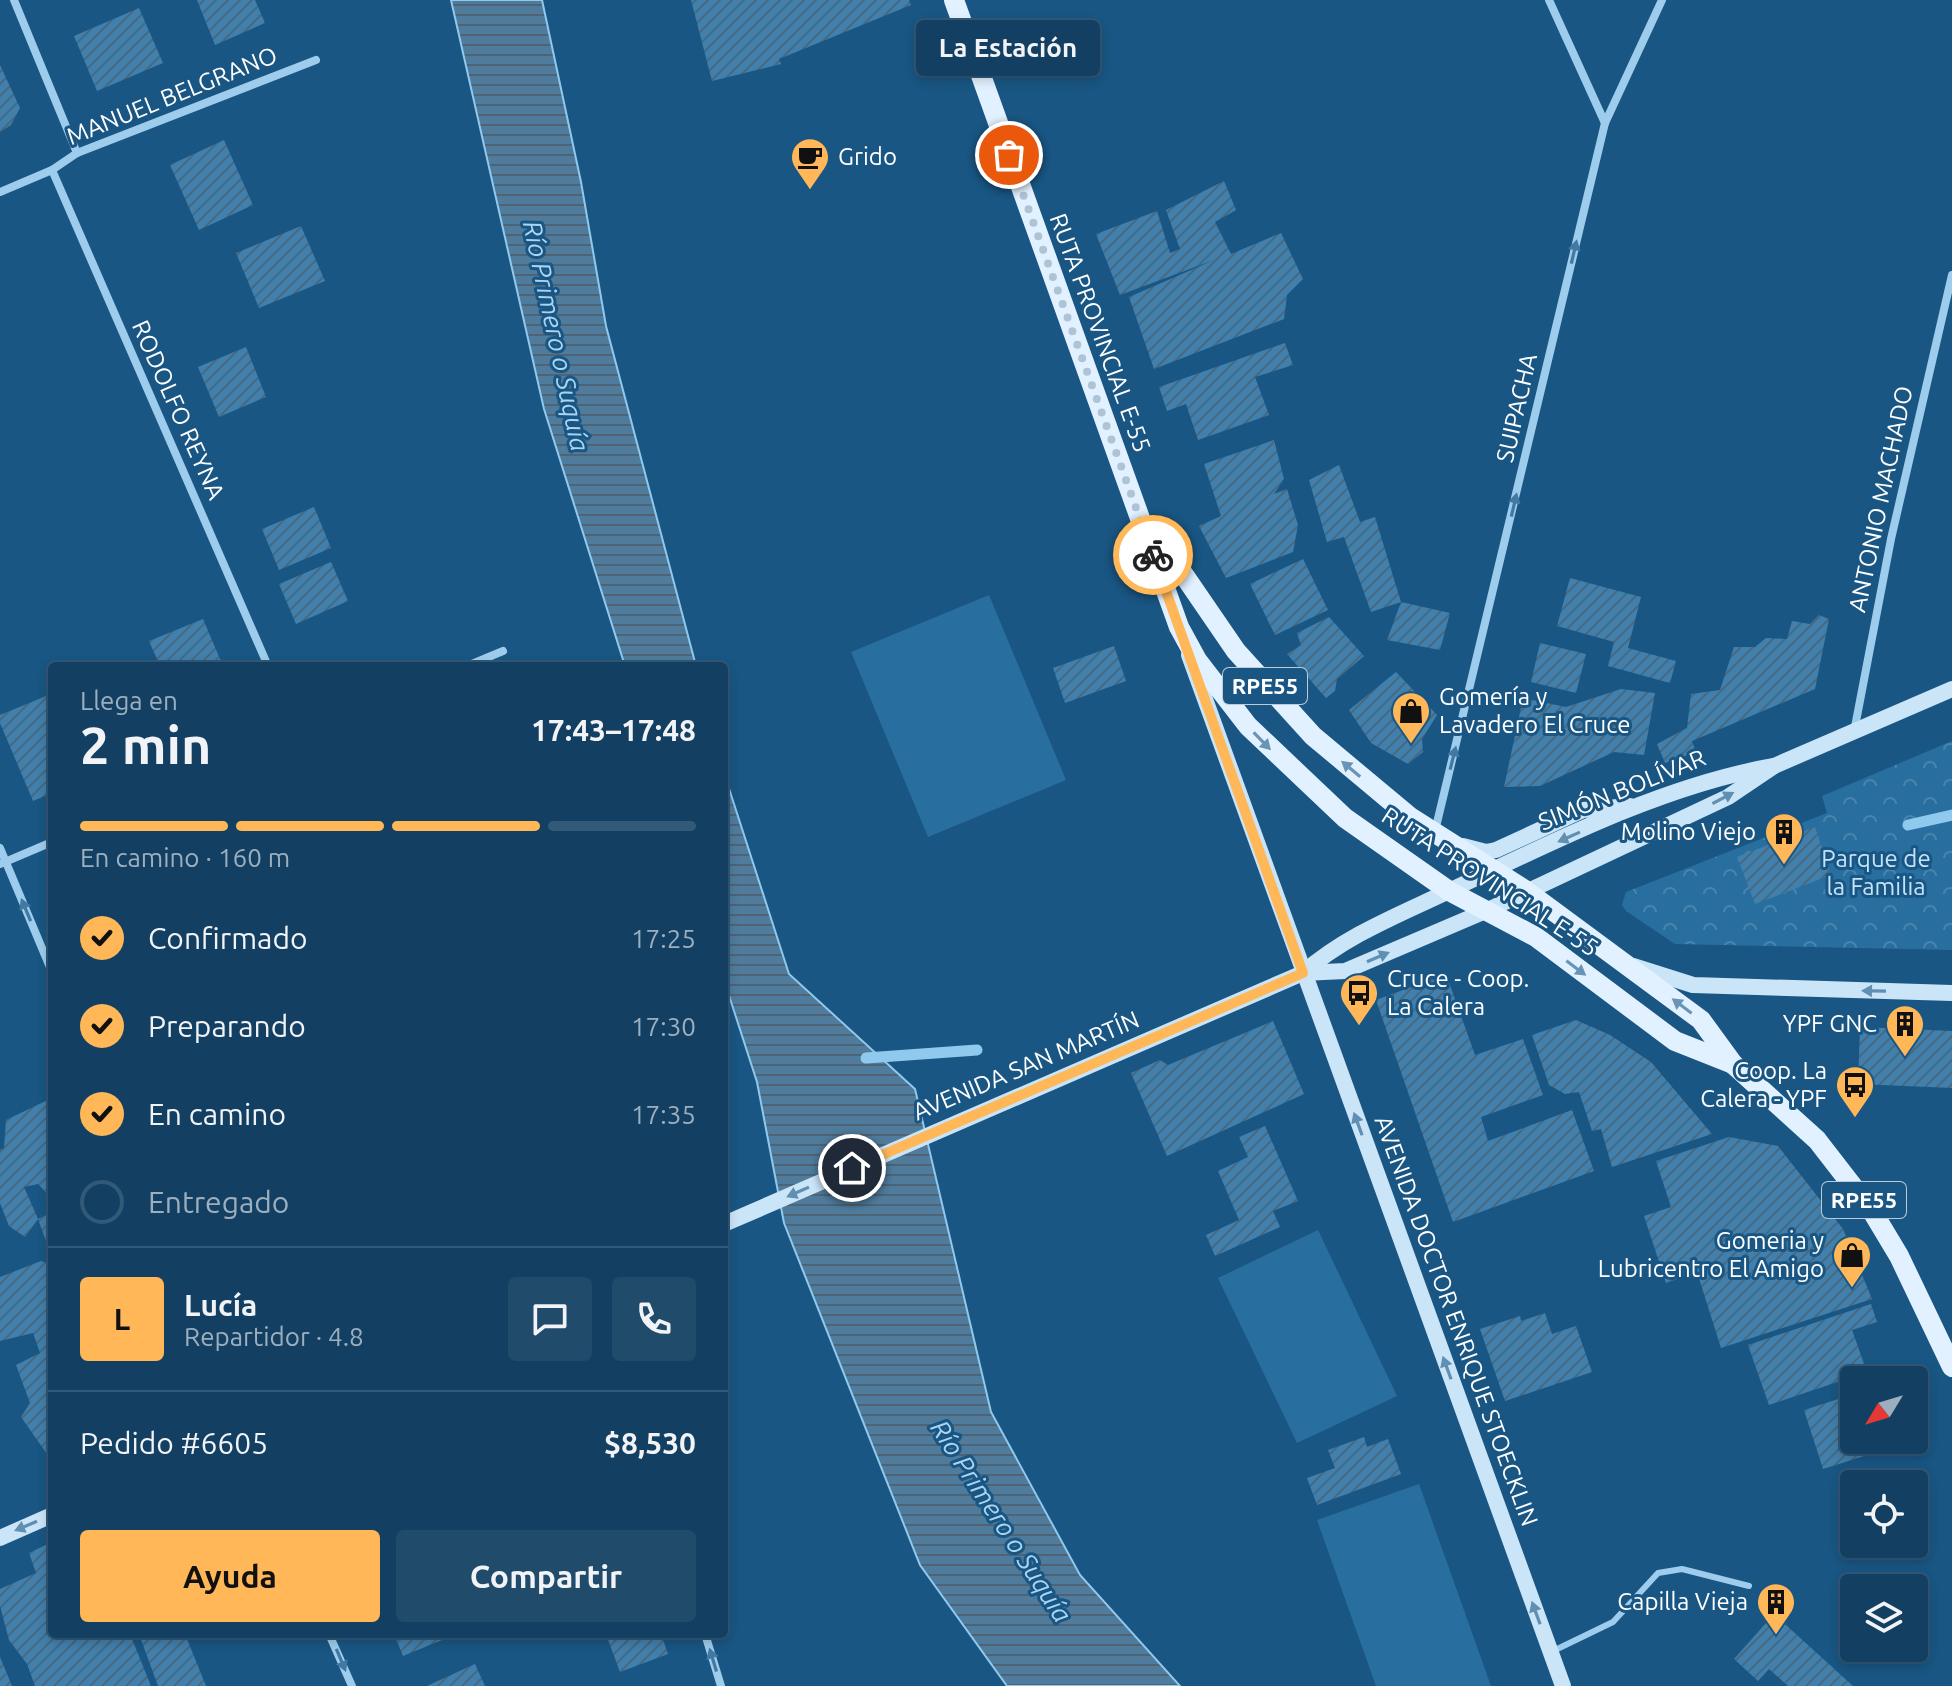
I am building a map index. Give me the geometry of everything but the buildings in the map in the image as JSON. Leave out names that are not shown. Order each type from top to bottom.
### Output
[{"type":"main road","name":"RUTA PROVINCIAL E-55","points":[[954,0],[1179,627],[1218,690],[1280,760],[1382,848],[1449,891],[1536,937],[1675,1041],[1733,1064]]},
{"type":"main road","name":"RUTA PROVINCIAL E-55","points":[[1134,502],[1236,651],[1285,708],[1347,766],[1435,834],[1525,890],[1701,1020],[1733,1064],[1784,1107],[1845,1173],[1899,1256],[1952,1367]]},
{"type":"street","points":[[14,0],[77,153]]},
{"type":"street","points":[[1549,0],[1605,123]]},
{"type":"street","name":"SUIPACHA","points":[[1435,834],[1605,123],[1662,0]]},
{"type":"street","name":"MANUEL BELGRANO","points":[[0,192],[52,170],[77,153],[316,60]]},
{"type":"street","name":"RODOLFO REYNA","points":[[52,170],[266,662]]},
{"type":"street","name":"ANTONIO MACHADO","points":[[1854,732],[1891,539],[1952,275]]},
{"type":"street","name":"AVENIDA DOCTOR ENRIQUE STOECKLIN","points":[[1179,627],[1563,1686]]},
{"type":"street","points":[[477,662],[503,651]]},
{"type":"street","name":"SIMÓN BOLÍVAR","points":[[1525,890],[1728,797],[1774,766],[1952,689]]},
{"type":"street","name":"SIMÓN BOLÍVAR","points":[[1492,871],[1718,775],[1774,766]]},
{"type":"street","points":[[1435,834],[1486,852],[1583,810],[1644,805]]},
{"type":"street","points":[[3,863],[48,844]]},
{"type":"street","points":[[0,848],[3,863],[48,963]]},
{"type":"street","name":"AVENIDA SAN MARTÍN","points":[[731,1221],[1303,973],[1334,946],[1492,871]]},
{"type":"street","name":"AVENIDA SAN MARTÍN","points":[[1303,973],[1345,971],[1488,910],[1525,890]]},
{"type":"street","points":[[1628,964],[1693,985],[1715,987],[1952,993]]},
{"type":"street","points":[[0,1538],[48,1517]]},
{"type":"street","points":[[331,1638],[352,1686]]},
{"type":"street","points":[[706,1638],[721,1686]]},
{"type":"lane","points":[[1551,1652],[1613,1622],[1658,1573],[1682,1569],[1749,1586]]},
{"type":"green space","points":[[989,595],[1066,780],[928,837],[851,652]]},
{"type":"green space","name":"Parque de la Familia","points":[[1952,741],[1952,950],[1675,944],[1626,911],[1622,905],[1626,892],[1827,813],[1822,796]]},
{"type":"green space","points":[[1318,1230],[1397,1396],[1297,1443],[1218,1278]]},
{"type":"green space","points":[[1419,1484],[1491,1686],[1376,1686],[1317,1520]]},
{"type":"water","name":"Río Primero o Suquía","points":[[451,0],[542,0],[581,182],[606,326],[695,662],[624,662],[544,409]]},
{"type":"water","name":"Río Primero o Suquía","points":[[728,785],[789,974],[915,1089],[991,1412],[1080,1575],[1180,1686],[1007,1686],[920,1565],[784,1223],[757,1082],[728,992]]},
{"type":"waterway","points":[[1908,825],[1952,815]]},
{"type":"waterway","points":[[866,1058],[977,1050]]},
{"type":"way so far","points":[[1009,155],[1153,555]]},
{"type":"place","name":"La Estación","points":[[1009,155]]},
{"type":"place","name":"Grido","points":[[810,191]]},
{"type":"place","name":"Gomería y Lavadero El Cruce","points":[[1411,745]]},
{"type":"place","name":"Molino Viejo","points":[[1784,866]]},
{"type":"place","name":"Cruce - Coop. La Calera","points":[[1359,1027]]},
{"type":"place","name":"YPF GNC","points":[[1905,1058]]},
{"type":"place","name":"Coop. La Calera - YPF","points":[[1855,1119]]},
{"type":"place","name":"Gomeria y Lubricentro El Amigo","points":[[1852,1289]]},
{"type":"place","name":"Capilla Vieja","points":[[1776,1636]]},
{"type":"route","points":[[852,1168],[1303,973],[1153,555]]}]
